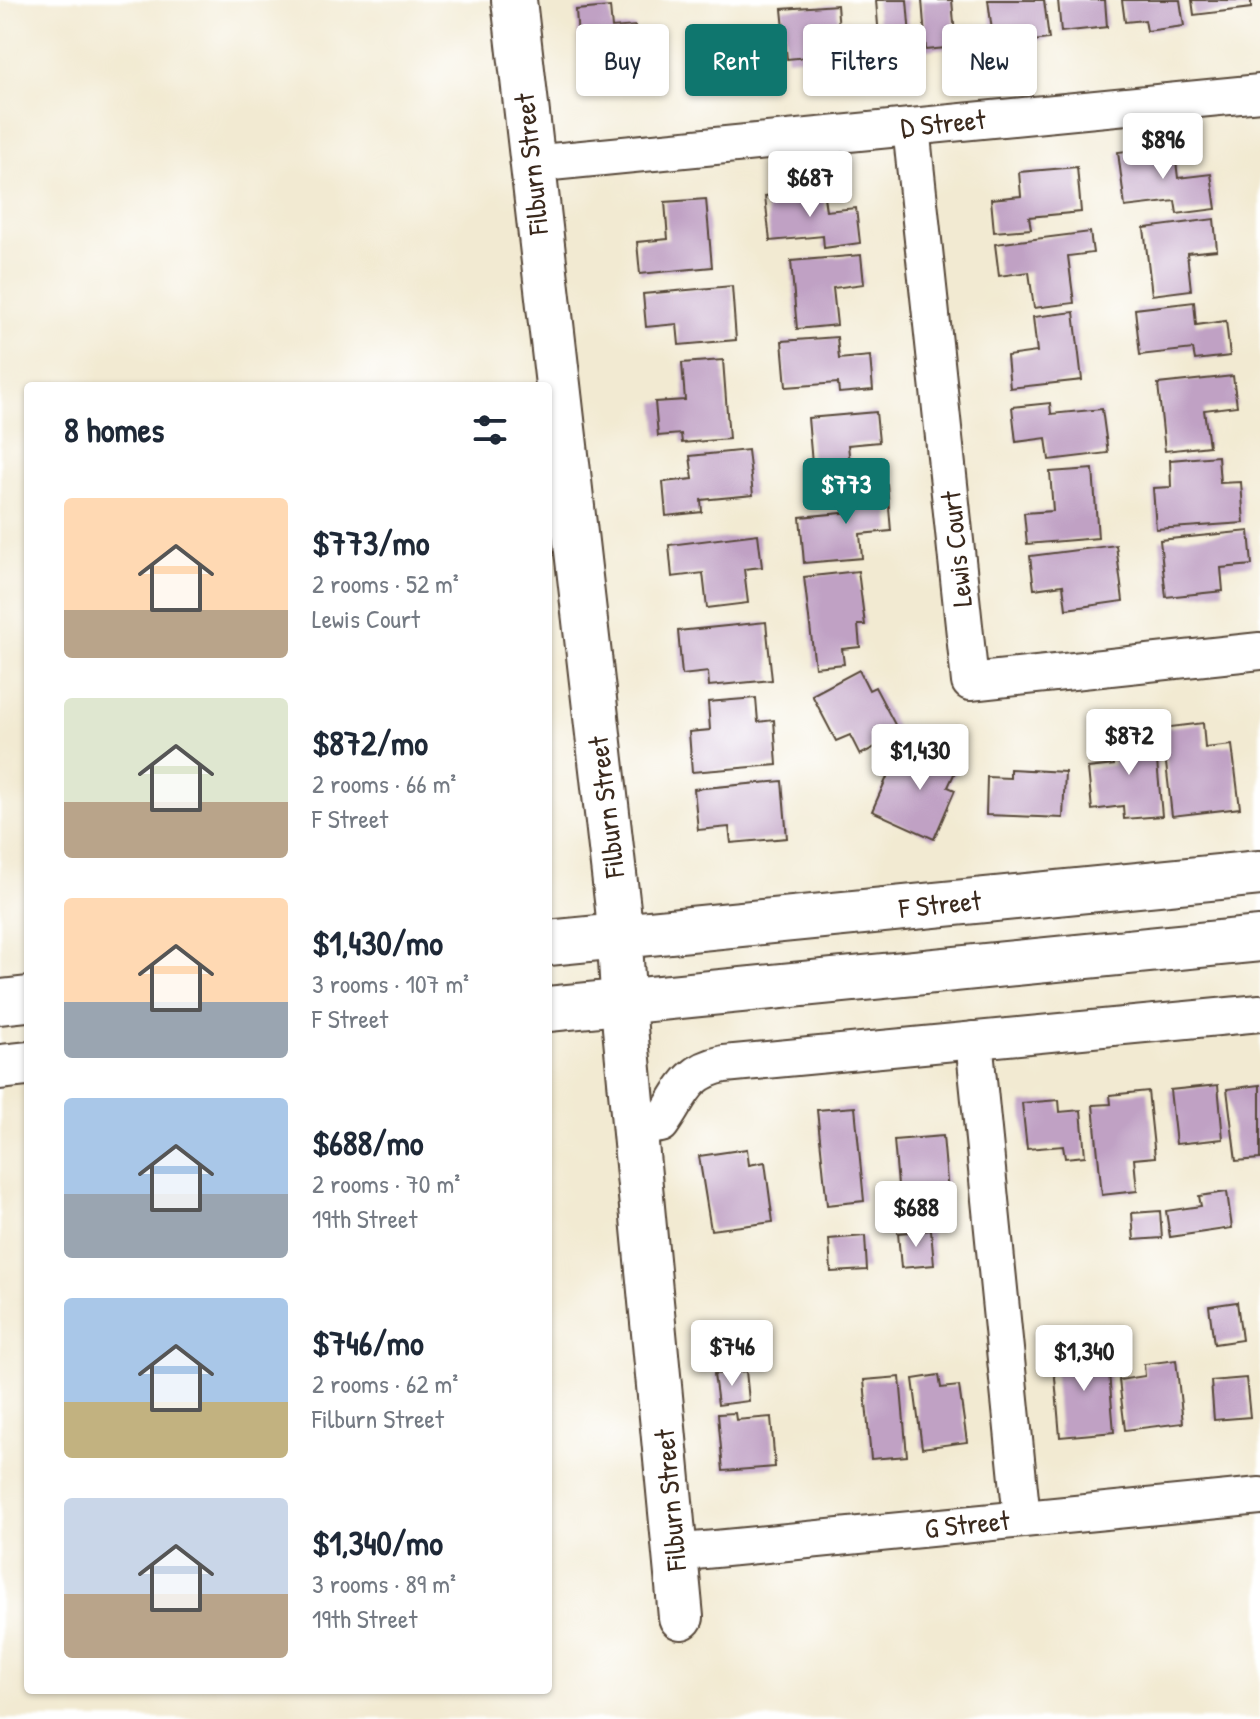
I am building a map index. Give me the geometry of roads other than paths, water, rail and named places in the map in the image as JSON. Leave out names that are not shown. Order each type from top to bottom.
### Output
[{"type":"street","name":"Filburn Street","points":[[514,0],[620,935],[681,1617]]},
{"type":"street","name":"D Street","points":[[531,164],[1260,93]]},
{"type":"street","name":"Lewis Court","points":[[911,127],[970,682],[1260,651]]},
{"type":"street","name":"F Street","points":[[552,943],[1260,873]]},
{"type":"street","points":[[552,1009],[1260,939]]},
{"type":"street","points":[[0,1002],[24,999]]},
{"type":"street","points":[[635,1128],[661,1124],[691,1077],[706,1068],[1260,1013]]},
{"type":"street","points":[[974,1040],[1022,1519]]},
{"type":"street","points":[[0,1067],[24,1064]]},
{"type":"street","name":"G Street","points":[[674,1553],[1260,1496]]}]
